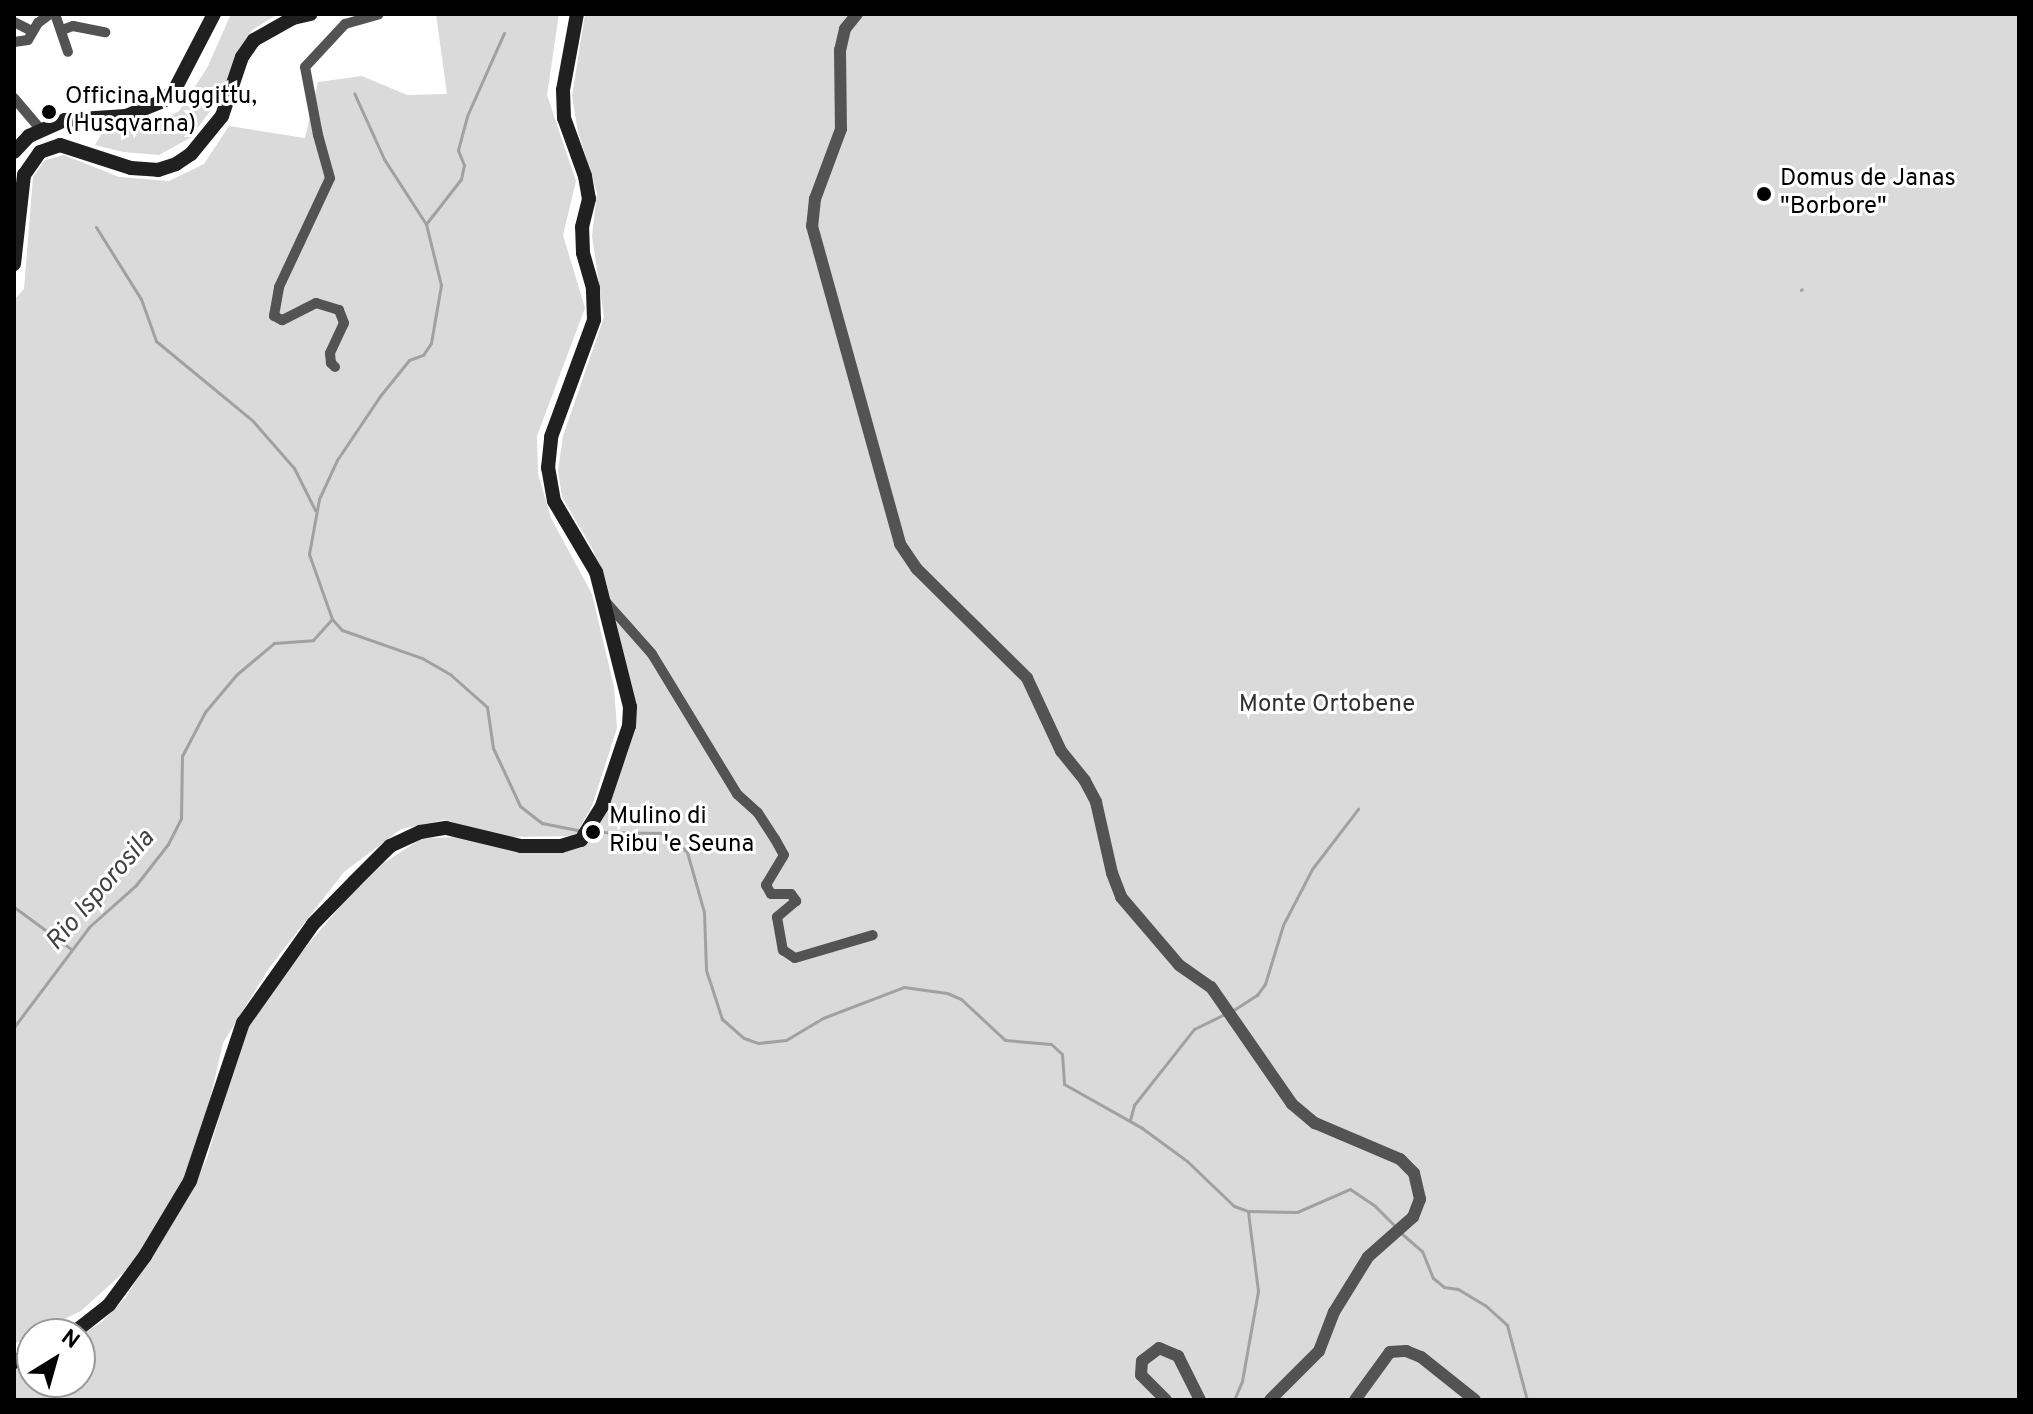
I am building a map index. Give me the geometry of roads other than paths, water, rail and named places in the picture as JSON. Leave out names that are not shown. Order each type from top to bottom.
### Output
[{"type":"main road","points":[[14,152],[29,136],[65,120],[126,116],[163,101],[175,89],[214,14]]},
{"type":"main road","points":[[14,264],[24,175],[40,152],[60,145],[131,168],[158,170],[176,164],[191,154],[222,116],[242,57],[254,40],[293,18],[311,14]]},
{"type":"main road","points":[[92,1318],[109,1305],[128,1282],[190,1181],[206,1140],[235,1039],[275,973],[313,924],[390,846],[420,832],[446,828],[531,847],[561,846],[581,840],[602,806],[625,743],[630,707],[596,572],[554,501],[548,468],[551,437],[594,320],[593,288],[583,253],[582,227],[589,199],[585,176],[564,118],[563,90],[577,14]]},
{"type":"street","points":[[14,42],[28,40],[32,31],[52,14],[62,30],[68,52]]},
{"type":"street","points":[[335,367],[331,363],[330,353],[344,323],[339,310],[316,303],[282,320],[274,316],[279,287],[330,178],[305,67],[345,24],[379,14]]},
{"type":"street","points":[[857,14],[845,29],[840,50],[841,129],[815,199],[812,226],[891,521],[900,544],[917,569],[1027,678],[1061,751],[1085,781],[1096,802],[1112,873],[1121,897],[1179,965],[1211,987],[1292,1104],[1315,1123],[1400,1159],[1414,1173],[1420,1199],[1413,1217],[1368,1257],[1334,1312],[1319,1351],[1270,1400]]},
{"type":"street","points":[[14,22],[32,31]]},
{"type":"street","points":[[62,30],[73,26],[105,32]]},
{"type":"street","points":[[14,98],[42,131]]},
{"type":"street","points":[[606,602],[652,654],[737,794],[758,813],[780,847],[784,855],[766,885],[771,894],[791,894],[796,899],[795,905],[777,917],[783,950],[795,958],[873,935]]},
{"type":"street","points":[[1166,1400],[1141,1375],[1142,1361],[1159,1348],[1178,1356],[1200,1400]]},
{"type":"street","points":[[1355,1400],[1390,1352],[1406,1351],[1421,1357],[1475,1400]]},
{"type":"waterway","points":[[426,224],[461,179],[464,165],[458,150],[467,116],[504,33]]},
{"type":"waterway","name":"Rio Isporosila","points":[[14,1027],[89,927],[136,885],[168,844],[181,818],[182,756],[205,712],[236,675],[274,643],[313,640],[332,619],[309,554],[319,499],[337,460],[380,396],[409,360],[423,355],[431,343],[441,285],[426,224],[384,159],[354,93]]},
{"type":"waterway","points":[[96,227],[141,299],[156,341],[252,420],[294,468],[315,510]]},
{"type":"waterway","points":[[332,619],[342,630],[422,658],[451,675],[487,707],[493,748],[520,806],[542,823],[582,831]]},
{"type":"waterway","points":[[1232,1011],[1257,995],[1265,984],[1283,925],[1312,869],[1358,809]]},
{"type":"waterway","points":[[594,832],[666,833],[687,852],[704,912],[706,970],[722,1019],[744,1038],[758,1043],[786,1040],[823,1018],[904,987],[947,993],[961,999],[1005,1040],[1051,1044],[1062,1054],[1064,1084],[1142,1128],[1187,1161],[1234,1206],[1248,1211],[1297,1212],[1350,1189],[1375,1206],[1396,1227]]},
{"type":"waterway","points":[[14,907],[71,949]]},
{"type":"waterway","points":[[1130,1120],[1134,1105],[1194,1029],[1225,1014]]},
{"type":"waterway","points":[[1234,1400],[1242,1381],[1258,1291],[1248,1212]]},
{"type":"waterway","points":[[1401,1233],[1422,1251],[1433,1278],[1444,1287],[1458,1289],[1485,1305],[1507,1325],[1527,1400]]},
{"type":"waterway","points":[[1628,1400],[1642,1400]]},
{"type":"place","name":"Officina Muggittu, (Husqvarna)","points":[[49,112]]},
{"type":"place","name":"Domus de Janas \"Borbore\"","points":[[1764,194]]},
{"type":"place","name":"Mulino di Ribu 'e Seuna","points":[[593,832]]},
{"type":"park label","name":"Monte Ortobene","points":[[1327,706]]}]
